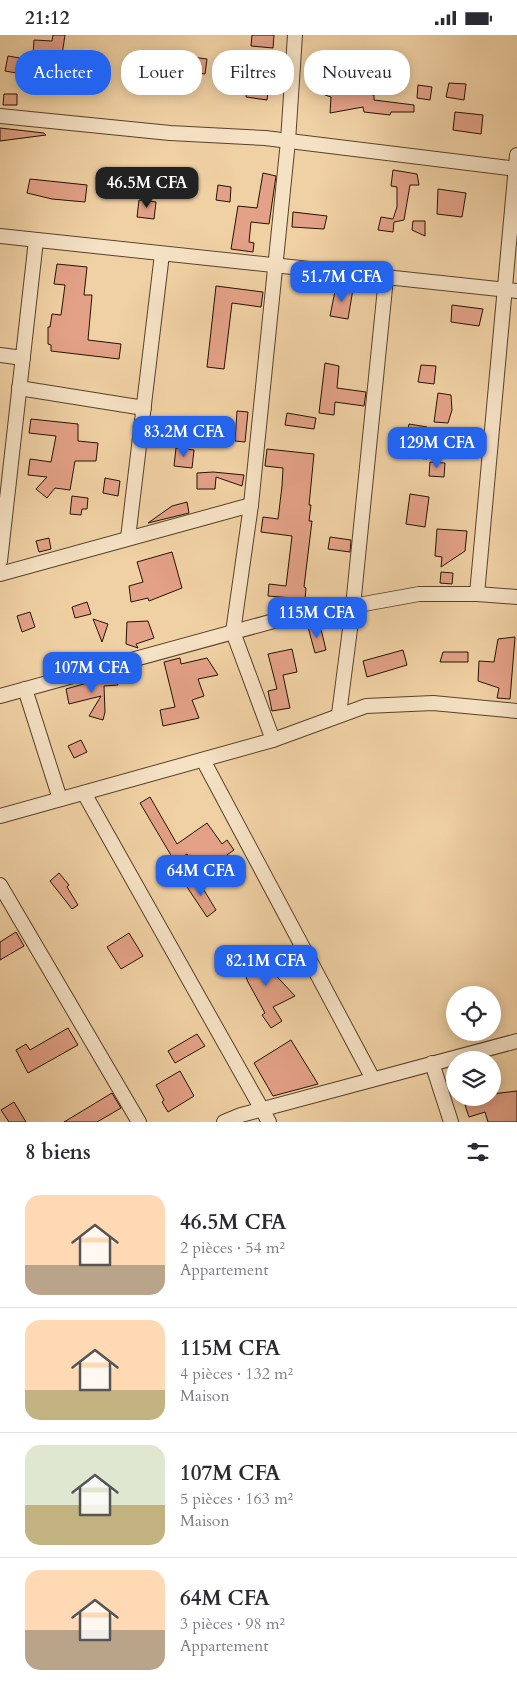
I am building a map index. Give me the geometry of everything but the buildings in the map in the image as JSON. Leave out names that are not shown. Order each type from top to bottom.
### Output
[{"type":"street","points":[[273,740],[233,632],[251,505],[288,141],[295,35]]},
{"type":"street","points":[[0,116],[170,133],[288,141],[516,169]]},
{"type":"street","points":[[477,594],[511,290],[517,155]]},
{"type":"street","points":[[0,236],[274,267],[511,290]]},
{"type":"street","points":[[0,561],[36,240]]},
{"type":"street","points":[[128,539],[162,254]]},
{"type":"street","points":[[339,714],[353,606],[386,278]]},
{"type":"street","points":[[0,355],[23,358]]},
{"type":"street","points":[[19,388],[144,408]]},
{"type":"street","points":[[0,574],[251,505]]},
{"type":"street","points":[[0,696],[281,619],[419,594],[477,594],[517,597]]},
{"type":"street","points":[[26,689],[60,799]]},
{"type":"street","points":[[0,816],[273,740],[339,714],[366,706],[433,703],[517,711]]},
{"type":"street","points":[[203,760],[373,1079]]},
{"type":"street","points":[[84,793],[269,1122]]},
{"type":"street","points":[[0,885],[139,1122]]},
{"type":"street","points":[[224,1122],[262,1109],[517,1041]]},
{"type":"street","points":[[432,1063],[451,1122]]}]
